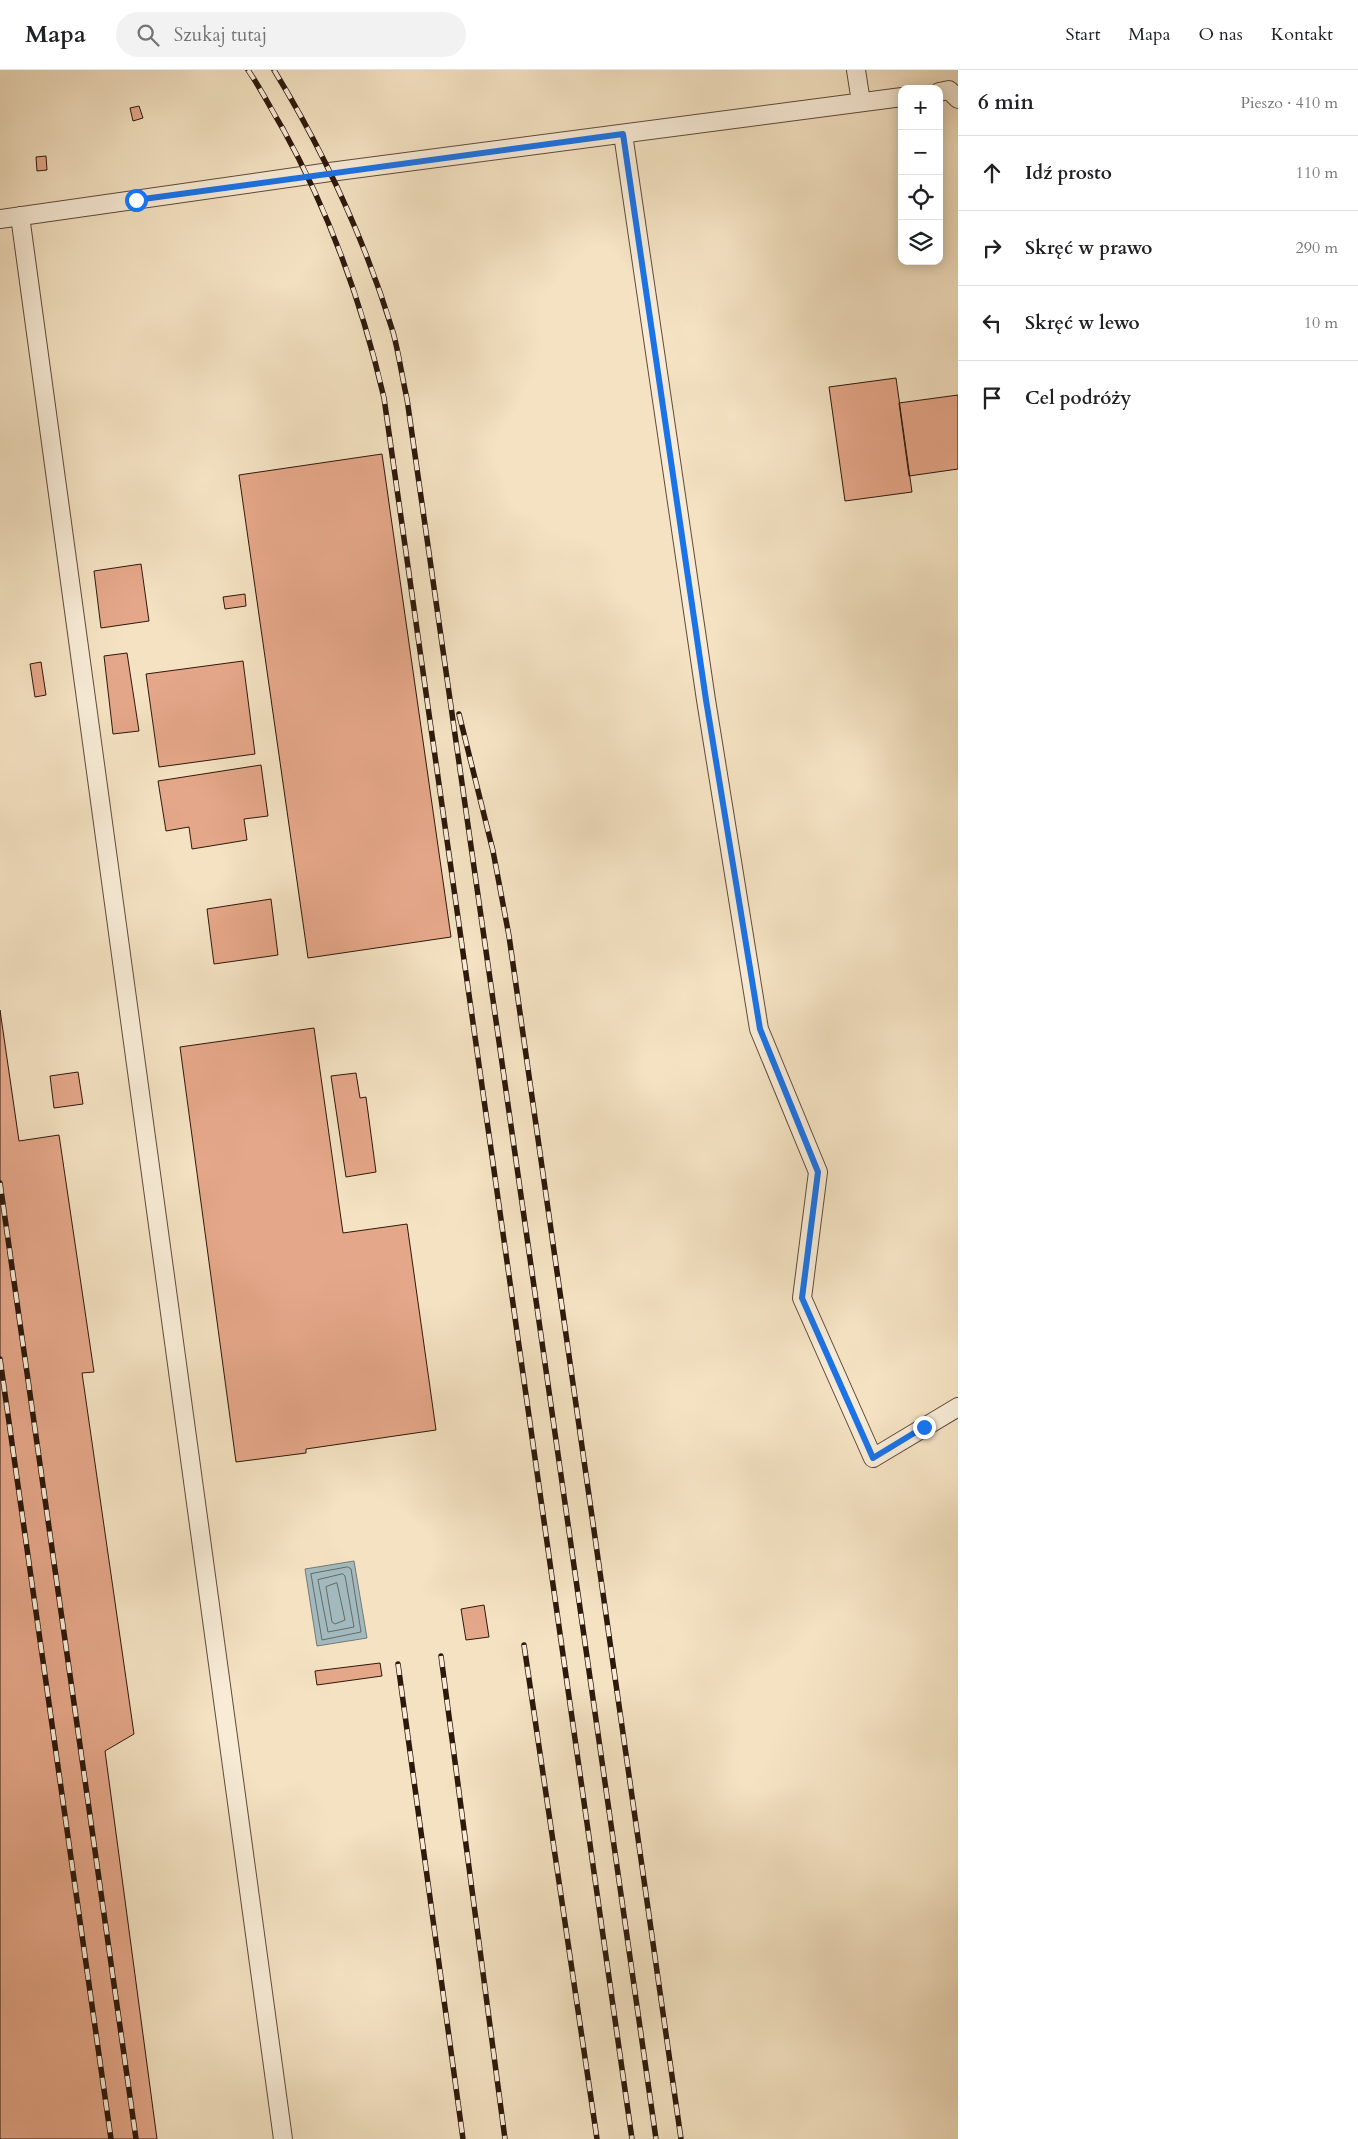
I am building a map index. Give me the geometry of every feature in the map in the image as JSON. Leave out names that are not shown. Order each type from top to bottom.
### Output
[{"type":"lane","points":[[856,70],[860,102]]},
{"type":"lane","points":[[943,91],[949,90],[958,100]]},
{"type":"lane","points":[[0,219],[330,172],[898,97]]},
{"type":"lane","points":[[623,134],[706,700],[760,1029],[818,1172],[802,1298],[873,1458],[958,1407]]},
{"type":"lane","points":[[20,216],[283,2139]]},
{"type":"water","points":[[354,1561],[367,1638],[317,1646],[305,1569]]},
{"type":"building","points":[[139,106],[143,118],[133,121],[130,108]]},
{"type":"building","points":[[46,156],[47,170],[37,171],[36,157]]},
{"type":"building","points":[[896,378],[912,492],[845,501],[829,387]]},
{"type":"building","points":[[958,395],[958,469],[909,476],[899,403]]},
{"type":"building","points":[[382,454],[451,937],[308,958],[239,475]]},
{"type":"building","points":[[141,564],[149,621],[101,628],[94,571]]},
{"type":"building","points":[[245,594],[246,606],[225,609],[223,597]]},
{"type":"building","points":[[127,653],[139,731],[113,734],[104,656]]},
{"type":"building","points":[[243,661],[255,754],[159,767],[146,674]]},
{"type":"building","points":[[41,662],[46,695],[35,697],[30,664]]},
{"type":"building","points":[[261,765],[268,816],[244,819],[247,840],[192,849],[189,827],[166,831],[158,781]]},
{"type":"building","points":[[271,899],[278,955],[214,964],[207,909]]},
{"type":"building","points":[[0,1010],[19,1141],[59,1135],[94,1372],[82,1373],[134,1734],[105,1751],[157,2139],[0,2139]]},
{"type":"building","points":[[314,1028],[343,1233],[407,1224],[436,1430],[306,1449],[306,1453],[236,1462],[180,1047]]},
{"type":"building","points":[[78,1072],[83,1104],[54,1108],[50,1076]]},
{"type":"building","points":[[356,1073],[360,1098],[366,1097],[376,1172],[346,1177],[331,1076]]},
{"type":"building","points":[[484,1605],[489,1637],[466,1640],[461,1609]]},
{"type":"building","points":[[380,1663],[382,1676],[317,1685],[315,1671]]},
{"type":"railway","points":[[248,70],[300,161],[330,226],[366,328],[384,398],[632,2139]]},
{"type":"railway","points":[[274,70],[310,133],[342,197],[370,264],[393,332],[407,399],[656,2139]]},
{"type":"railway","points":[[459,714],[493,851],[509,936],[681,2139]]},
{"type":"railway","points":[[0,1183],[136,2139]]},
{"type":"railway","points":[[0,1359],[111,2139]]},
{"type":"railway","points":[[524,1645],[597,2139]]},
{"type":"railway","points":[[441,1656],[505,2139]]},
{"type":"railway","points":[[398,1664],[463,2139]]},
{"type":"route","points":[[136,200],[330,172],[623,134],[706,700],[760,1029],[818,1172],[802,1298],[873,1458],[924,1427]]}]
